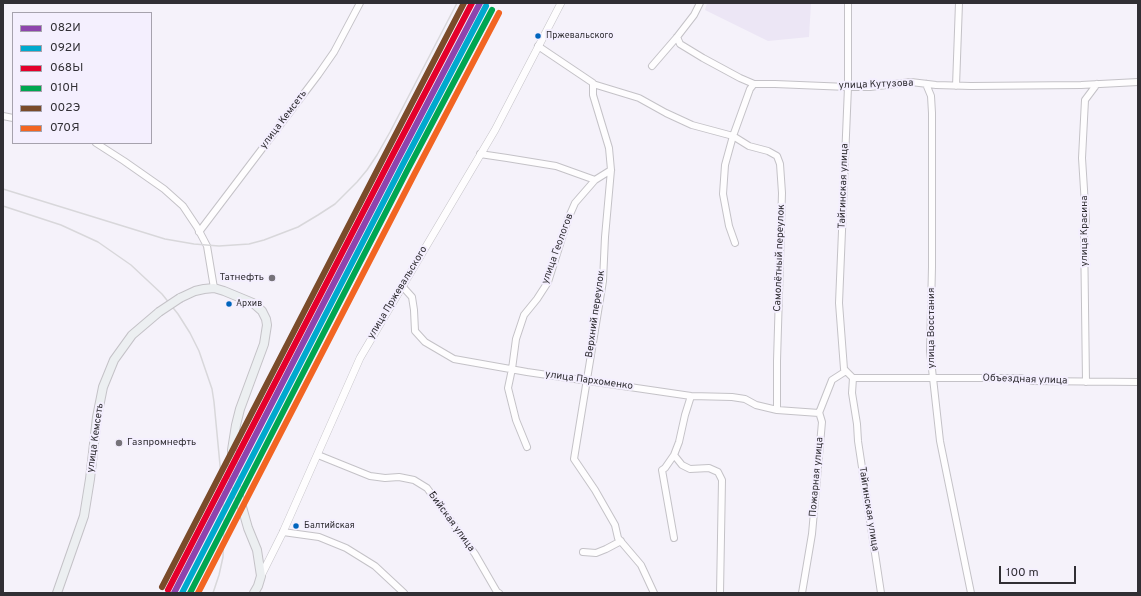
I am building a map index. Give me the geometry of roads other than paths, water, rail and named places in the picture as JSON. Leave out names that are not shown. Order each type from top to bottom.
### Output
[{"type":"main road","name":"улица Кемсеть","points":[[57,593],[84,516],[90,479],[96,417],[103,387],[114,360],[132,335],[159,312],[180,298],[204,288],[214,288],[234,294],[253,303],[262,311],[266,319],[267,325],[264,344],[240,409],[232,450],[233,475],[248,528],[257,550],[261,576]]},
{"type":"main road","name":"улица Пржевальского","points":[[254,593],[261,576]]},
{"type":"street","name":"улица Кемсеть","points":[[198,229],[334,52],[360,3]]},
{"type":"street","name":"улица Пржевальского","points":[[261,576],[318,455],[360,358],[495,130],[561,3]]},
{"type":"street","points":[[652,66],[694,15],[700,3]]},
{"type":"street","name":"Тайгинская улица","points":[[845,370],[839,302],[848,87],[848,3]]},
{"type":"street","points":[[956,86],[959,3]]},
{"type":"street","name":"улица Кутузова","points":[[677,37],[680,44],[703,58],[754,84],[848,87],[911,82],[956,86],[1033,86],[1138,82]]},
{"type":"street","name":"Самолётный переулок","points":[[538,46],[593,83],[639,98],[692,125],[733,136],[749,146],[768,151],[778,156],[782,193],[777,410]]},
{"type":"street","points":[[593,83],[593,94],[609,148],[611,170]]},
{"type":"street","points":[[735,243],[729,226],[723,194],[725,165],[733,136],[750,89],[754,84]]},
{"type":"street","name":"улица Восстания","points":[[926,84],[931,96],[932,113],[930,351],[940,441],[971,593]]},
{"type":"street","name":"улица Красина","points":[[1086,382],[1084,230],[1086,221],[1082,158],[1085,100],[1097,84]]},
{"type":"street","points":[[931,96],[936,85]]},
{"type":"street","points":[[98,144],[175,198],[183,206],[207,246],[214,288]]},
{"type":"street","points":[[480,154],[556,166],[595,180]]},
{"type":"street","name":"улица Геологов","points":[[527,448],[516,420],[508,388],[516,339],[524,316],[548,282],[568,219],[575,203],[595,180],[611,170]]},
{"type":"street","name":"Верхний переулок","points":[[611,170],[602,281],[574,459],[608,512],[615,525],[618,538],[641,566],[654,593]]},
{"type":"street","name":"улица Пархоменко","points":[[402,286],[412,297],[415,331],[425,342],[454,358],[512,369],[691,396],[732,397],[745,399],[756,405],[777,410],[819,412]]},
{"type":"street","points":[[845,370],[853,378]]},
{"type":"street","name":"Пожарная улица","points":[[802,593],[812,534],[822,422],[819,412],[832,380],[845,370]]},
{"type":"street","name":"Тайгинская улица","points":[[853,378],[852,394],[858,441],[881,593]]},
{"type":"street","name":"Объездная улица","points":[[853,378],[1021,378],[1032,381],[1138,382]]},
{"type":"street","points":[[674,538],[662,470],[674,455],[679,442],[691,396]]},
{"type":"street","name":"Бийская улица","points":[[318,455],[370,476],[385,478],[399,477],[414,480],[427,488],[475,554],[499,593]]},
{"type":"street","points":[[674,455],[682,465],[690,469],[709,468],[718,472],[722,480],[720,593]]},
{"type":"street","points":[[283,532],[319,537],[346,548],[375,566],[404,593]]},
{"type":"street","points":[[583,552],[596,552],[606,549],[621,541]]},
{"type":"railway","points":[[3,189],[165,239],[194,244],[219,246],[249,244],[298,227],[335,204],[367,170],[390,132],[457,3]]},
{"type":"railway","points":[[3,206],[61,225],[98,242],[131,265],[162,294],[178,314],[190,333],[199,351],[212,389],[222,486],[224,522],[223,557],[213,593]]},
{"type":"place","name":"Пржевальского","points":[[538,36]]},
{"type":"place","name":"Татнефть","points":[[272,278]]},
{"type":"place","name":"Архив","points":[[229,304]]},
{"type":"place","name":"Газпромнефть","points":[[119,443]]},
{"type":"place","name":"Балтийская","points":[[296,526]]}]
